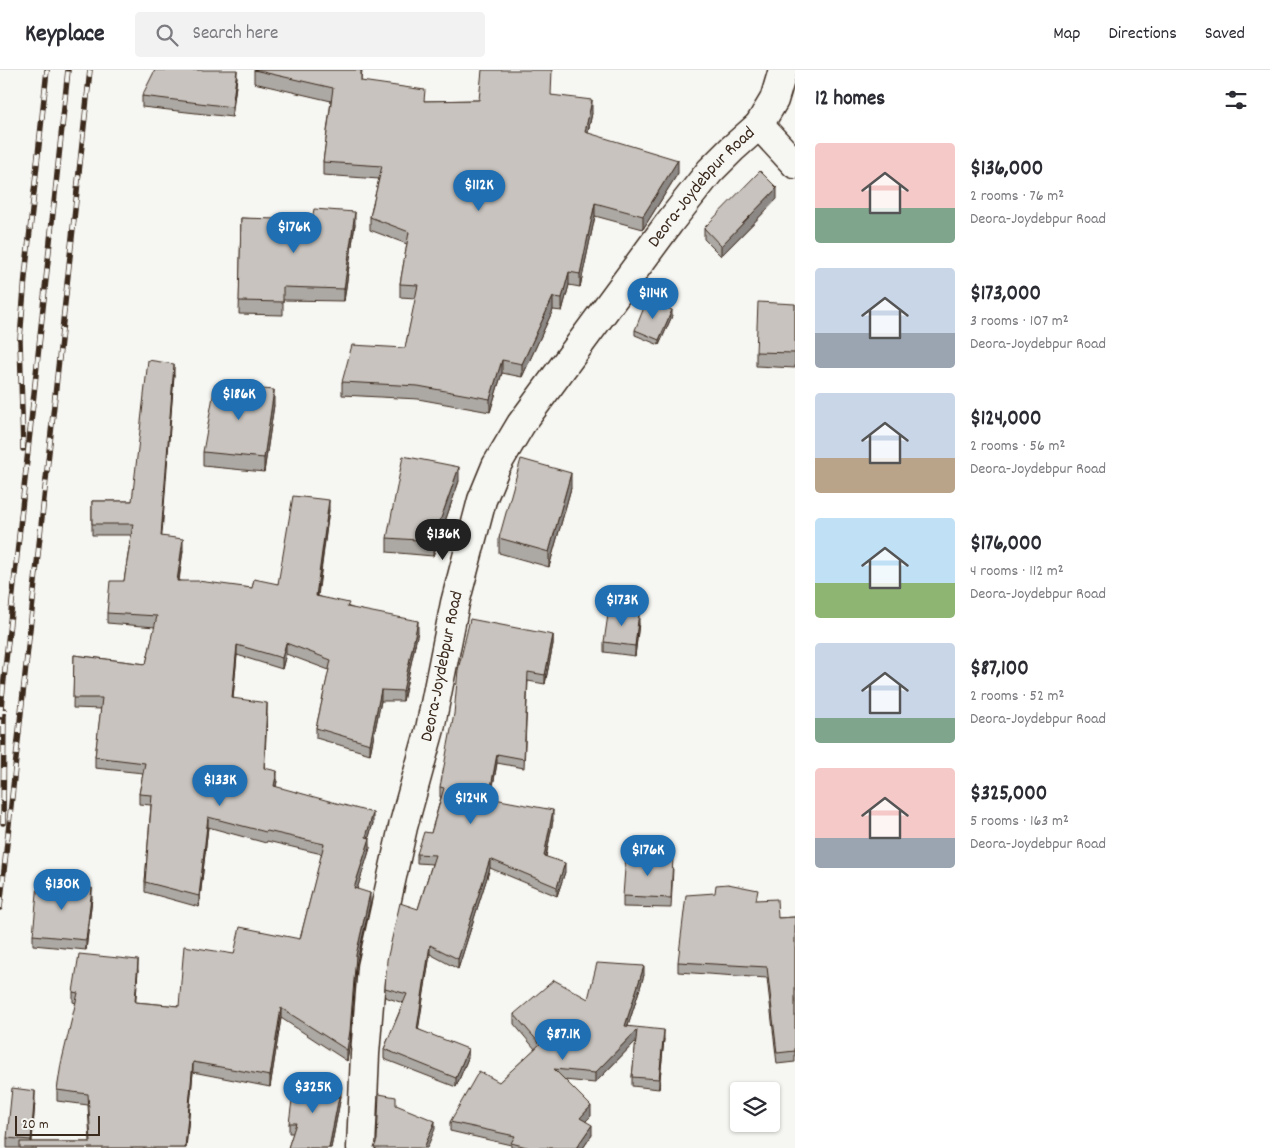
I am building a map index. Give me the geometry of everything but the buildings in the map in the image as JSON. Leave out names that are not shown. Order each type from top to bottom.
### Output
[{"type":"street","name":"Deora-Joydebpur Road","points":[[362,1148],[372,967],[403,827],[430,729],[455,603],[482,500],[496,466],[521,424],[669,222],[710,171],[759,125],[774,100],[783,70]]},
{"type":"street","points":[[759,125],[795,164]]},
{"type":"railway","points":[[23,449],[20,339],[47,70]]},
{"type":"railway","points":[[0,717],[68,70]]},
{"type":"railway","points":[[0,908],[90,70]]},
{"type":"railway","points":[[3,823],[4,710]]}]
